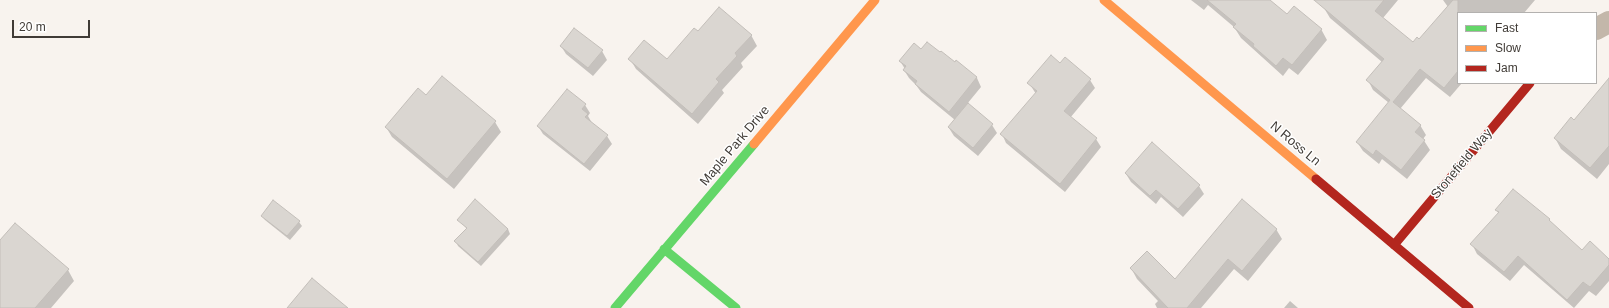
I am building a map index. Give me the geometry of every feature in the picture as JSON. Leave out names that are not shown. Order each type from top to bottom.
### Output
[{"type":"street","name":"Maple Park Drive","points":[[615,308],[875,0]]},
{"type":"street","name":"N Ross Ln","points":[[1104,0],[1469,308]]},
{"type":"street","points":[[1597,28],[1609,22]]},
{"type":"street","name":"Stonefield Way","points":[[1394,245],[1529,84]]},
{"type":"street","points":[[664,249],[736,308]]},
{"type":"building","points":[[1207,0],[1270,0],[1287,14],[1294,6],[1322,29],[1292,65],[1283,58],[1276,66],[1253,46],[1254,44],[1233,27],[1236,24]]},
{"type":"building","points":[[1314,0],[1384,0],[1375,11],[1413,42],[1417,37],[1419,39],[1453,0],[1458,0],[1457,72],[1444,88],[1420,69],[1393,102],[1421,125],[1415,132],[1425,140],[1401,170],[1376,150],[1373,155],[1356,142],[1390,100],[1366,80],[1384,59]]},
{"type":"building","points":[[719,7],[752,35],[735,53],[737,56],[716,79],[719,82],[692,114],[628,59],[644,40],[667,59],[694,28],[698,31]]},
{"type":"building","points":[[574,28],[603,50],[588,68],[560,46]]},
{"type":"building","points":[[927,42],[955,62],[956,60],[977,77],[949,112],[915,84],[917,81],[903,70],[906,66],[899,61],[914,43],[921,49]]},
{"type":"building","points":[[1051,55],[1060,63],[1065,57],[1091,79],[1064,111],[1097,138],[1060,184],[1000,134],[1037,91],[1027,83]]},
{"type":"building","points":[[442,76],[496,121],[447,179],[385,127],[418,88],[426,95]]},
{"type":"building","points":[[1609,78],[1609,146],[1590,168],[1554,138],[1571,117],[1574,120]]},
{"type":"building","points":[[567,89],[586,104],[582,109],[588,114],[585,117],[608,135],[584,164],[537,126]]},
{"type":"building","points":[[968,103],[993,124],[973,148],[948,127]]},
{"type":"building","points":[[1152,142],[1200,185],[1178,209],[1156,190],[1150,196],[1125,173]]},
{"type":"building","points":[[1513,189],[1550,219],[1549,220],[1582,250],[1590,241],[1609,259],[1609,265],[1590,287],[1583,282],[1567,300],[1518,256],[1504,272],[1470,244],[1499,212],[1495,210]]},
{"type":"building","points":[[475,199],[508,229],[478,262],[454,241],[467,228],[457,220]]},
{"type":"building","points":[[1242,199],[1277,229],[1242,271],[1228,259],[1187,308],[1168,308],[1130,268],[1147,251],[1175,279]]},
{"type":"building","points":[[273,200],[300,221],[287,236],[261,216]]},
{"type":"building","points":[[15,223],[69,269],[35,308],[0,308],[0,240]]},
{"type":"building","points":[[312,278],[325,289],[348,308],[287,308]]},
{"type":"traffic: fast","points":[[615,308],[754,144]]},
{"type":"traffic: fast","points":[[664,249],[736,308]]},
{"type":"traffic: slow","points":[[754,144],[875,0]]},
{"type":"traffic: slow","points":[[1104,0],[1316,179]]},
{"type":"traffic: jam","points":[[1394,245],[1529,84]]},
{"type":"traffic: jam","points":[[1316,179],[1469,308]]}]
